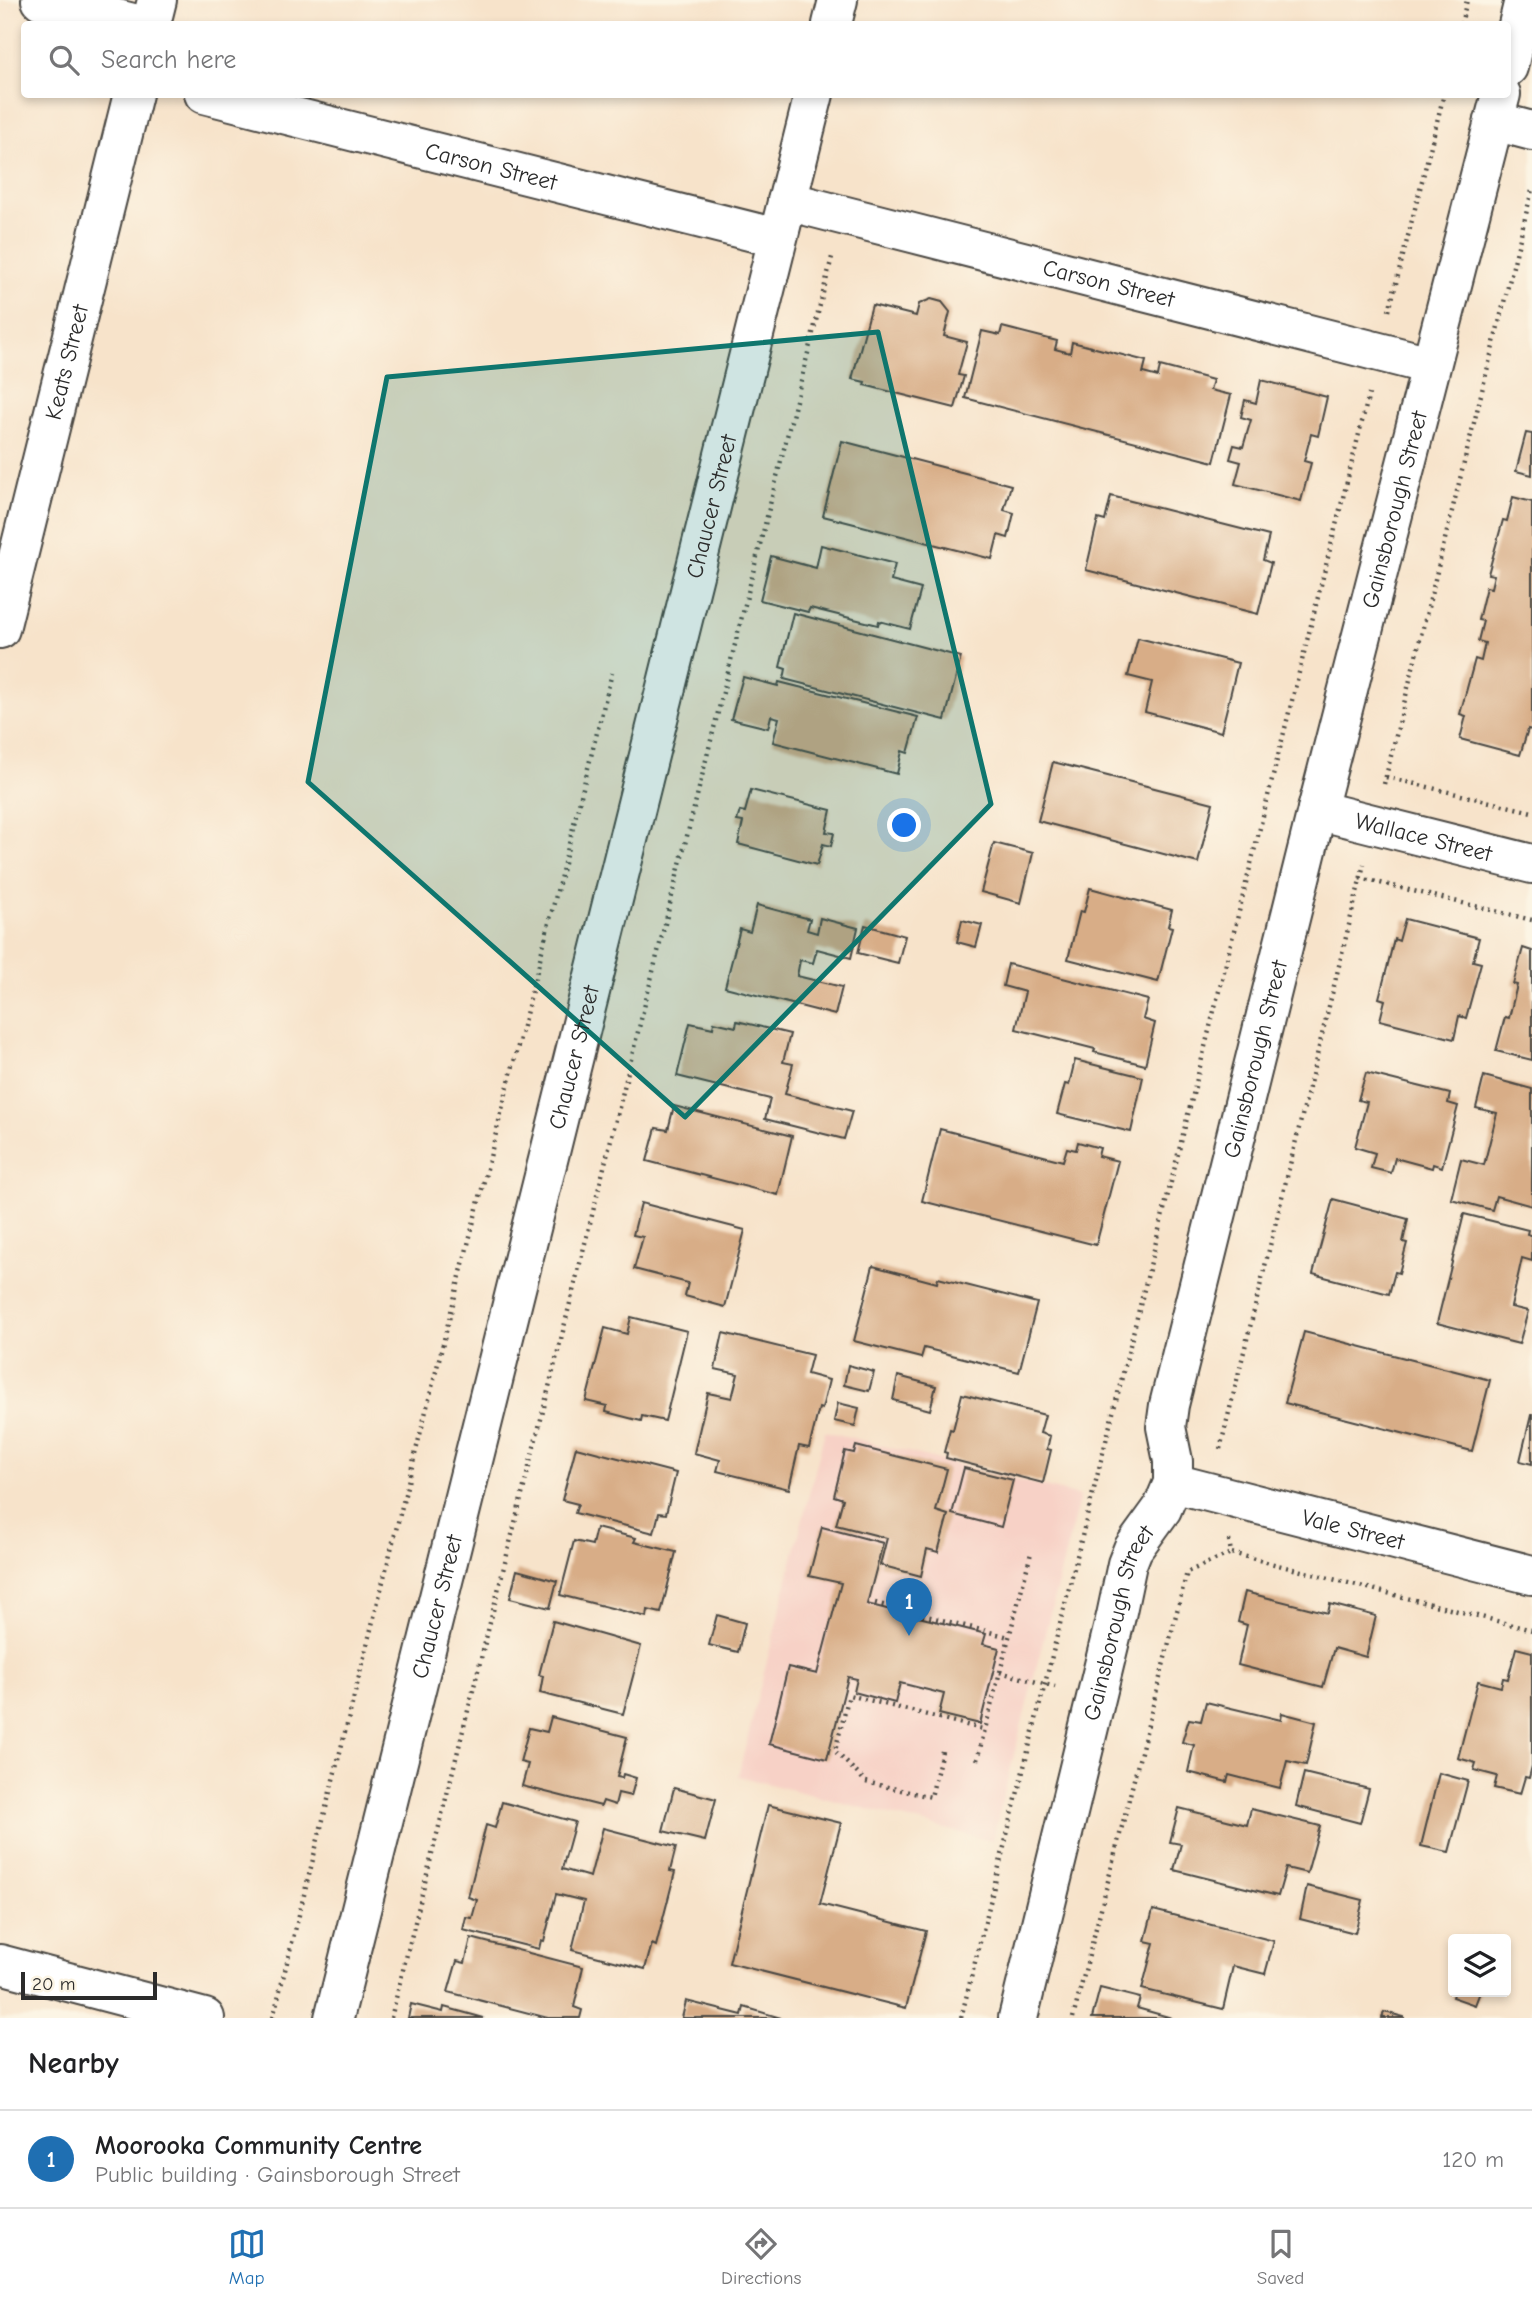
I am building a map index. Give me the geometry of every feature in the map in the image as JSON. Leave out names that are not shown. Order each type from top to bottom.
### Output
[{"type":"street","points":[[41,0],[125,21]]},
{"type":"street","points":[[152,21],[157,0]]},
{"type":"street","points":[[833,21],[838,0]]},
{"type":"street","points":[[1511,51],[1524,0]]},
{"type":"street","name":"Keats Street","points":[[0,629],[132,98]]},
{"type":"street","name":"Carson Street","points":[[220,98],[777,238]]},
{"type":"street","name":"Chaucer Street","points":[[334,2018],[813,98]]},
{"type":"street","points":[[1498,108],[1532,131]]},
{"type":"street","name":"Gainsborough Street","points":[[1018,2018],[1127,1564],[1133,1549],[1162,1509],[1173,1483],[1166,1427],[1169,1405],[1317,810],[1498,108]]},
{"type":"street","name":"Carson Street","points":[[787,201],[1430,365]]},
{"type":"street","name":"Wallace Street","points":[[1317,810],[1532,864]]},
{"type":"street","name":"Vale Street","points":[[1173,1483],[1532,1575]]},
{"type":"street","points":[[0,1964],[205,2018]]},
{"type":"path","points":[[1462,21],[1467,0]]},
{"type":"path","points":[[1387,317],[1443,98]]},
{"type":"path","points":[[1383,788],[1532,194]]},
{"type":"path","points":[[391,2018],[844,216]]},
{"type":"path","points":[[961,2018],[1371,384]]},
{"type":"path","points":[[274,2018],[612,673]]},
{"type":"path","points":[[1386,777],[1532,812]]},
{"type":"path","points":[[1231,1455],[1219,1448],[1365,860]]},
{"type":"path","points":[[1360,878],[1532,920]]},
{"type":"path","points":[[1228,1528],[1231,1553]]},
{"type":"path","points":[[977,1760],[1031,1553]]},
{"type":"path","points":[[1073,2018],[1187,1572],[1231,1553],[1532,1630]]},
{"type":"path","points":[[875,1603],[1009,1637]]},
{"type":"path","points":[[1000,1672],[1063,1689]]},
{"type":"path","points":[[942,1751],[931,1797],[866,1783],[835,1751],[849,1695],[986,1730]]},
{"type":"highlighted area","points":[[878,332],[991,804],[685,1117],[308,782],[387,377]]},
{"type":"shaded area","points":[[825,1431],[1080,1496],[992,1841],[738,1776]]},
{"type":"building","points":[[931,299],[942,302],[950,312],[944,336],[967,342],[958,375],[964,376],[955,408],[864,385],[865,382],[852,379],[872,305],[916,316],[919,304]]},
{"type":"building","points":[[1002,327],[1057,341],[1055,349],[1070,353],[1072,342],[1146,361],[1143,373],[1158,377],[1160,366],[1213,380],[1210,390],[1231,395],[1214,462],[965,398],[982,331],[1000,335]]},
{"type":"building","points":[[1261,380],[1327,397],[1318,436],[1311,434],[1304,461],[1311,463],[1301,501],[1235,484],[1241,462],[1230,459],[1234,445],[1243,447],[1251,420],[1241,417],[1245,400],[1256,403]]},
{"type":"building","points":[[1526,433],[1532,434],[1532,475],[1516,471]]},
{"type":"building","points":[[842,441],[1011,485],[1004,510],[1014,513],[1008,538],[998,535],[992,559],[823,516]]},
{"type":"building","points":[[1111,496],[1269,536],[1263,560],[1271,563],[1258,614],[1086,570],[1098,519],[1105,521]]},
{"type":"building","points":[[1513,497],[1532,502],[1532,730],[1528,729],[1520,755],[1460,739],[1466,716],[1460,714],[1475,659],[1481,661],[1485,643],[1478,641],[1483,621],[1478,620],[1486,587],[1491,588],[1494,575],[1488,574],[1503,520],[1507,521]]},
{"type":"building","points":[[821,545],[895,564],[891,581],[921,589],[910,629],[879,621],[878,625],[810,608],[808,612],[760,600],[771,556],[816,568]]},
{"type":"building","points":[[793,613],[961,657],[945,720],[784,679],[786,669],[780,667]]},
{"type":"building","points":[[1138,638],[1238,663],[1221,732],[1145,712],[1152,682],[1128,676]]},
{"type":"building","points":[[743,677],[778,686],[779,682],[918,717],[908,753],[902,751],[897,774],[773,742],[779,718],[771,716],[768,728],[731,719]]},
{"type":"building","points":[[1053,762],[1213,803],[1198,863],[1038,821]]},
{"type":"building","points":[[751,790],[831,810],[826,832],[834,833],[831,846],[823,844],[817,865],[738,844],[743,822],[737,821],[740,811],[745,812]]},
{"type":"building","points":[[994,843],[1033,853],[1021,903],[981,892]]},
{"type":"building","points":[[1090,888],[1172,910],[1168,926],[1172,927],[1158,982],[1068,959],[1080,911],[1084,912]]},
{"type":"building","points":[[757,905],[810,919],[807,930],[817,933],[820,918],[858,928],[851,958],[817,949],[813,963],[800,960],[797,976],[842,987],[835,1015],[725,987],[740,929],[750,932]]},
{"type":"building","points":[[1405,919],[1479,938],[1473,961],[1481,963],[1466,1018],[1459,1016],[1454,1039],[1380,1020],[1385,1000],[1379,998],[1394,939],[1399,941]]},
{"type":"building","points":[[962,920],[982,925],[976,947],[957,942]]},
{"type":"building","points":[[865,925],[905,936],[898,963],[858,953]]},
{"type":"building","points":[[1523,948],[1532,951],[1532,1060],[1496,1051],[1505,1017],[1509,1018],[1517,985],[1513,984]]},
{"type":"building","points":[[1008,964],[1148,1000],[1143,1019],[1155,1023],[1145,1065],[1016,1029],[1025,992],[1003,986]]},
{"type":"building","points":[[737,1021],[790,1034],[783,1062],[793,1064],[785,1094],[852,1111],[844,1139],[765,1119],[770,1099],[677,1076],[690,1023],[713,1028],[714,1022],[736,1027]]},
{"type":"building","points":[[1075,1060],[1143,1077],[1131,1132],[1057,1114],[1065,1084],[1069,1085]]},
{"type":"building","points":[[1366,1073],[1450,1094],[1448,1103],[1458,1106],[1442,1167],[1433,1164],[1432,1168],[1395,1158],[1391,1173],[1371,1168],[1375,1153],[1355,1147],[1367,1102],[1358,1100]]},
{"type":"building","points":[[1484,1076],[1532,1089],[1532,1206],[1496,1196],[1492,1210],[1451,1199],[1461,1159],[1484,1165],[1497,1113],[1476,1108]]},
{"type":"building","points":[[674,1106],[792,1136],[778,1195],[647,1161],[656,1128],[668,1130]]},
{"type":"building","points":[[940,1129],[1063,1161],[1067,1148],[1076,1150],[1078,1142],[1100,1148],[1098,1156],[1118,1161],[1096,1245],[922,1201]]},
{"type":"building","points":[[1333,1199],[1408,1219],[1403,1242],[1407,1243],[1399,1273],[1395,1272],[1389,1294],[1313,1274]]},
{"type":"building","points":[[641,1203],[745,1230],[725,1307],[685,1296],[688,1283],[634,1269],[643,1237],[633,1235]]},
{"type":"building","points":[[1464,1214],[1528,1230],[1527,1234],[1532,1236],[1532,1261],[1522,1258],[1511,1307],[1528,1311],[1519,1344],[1437,1323]]},
{"type":"building","points":[[873,1266],[937,1283],[938,1278],[1037,1303],[1019,1372],[924,1348],[921,1358],[854,1341]]},
{"type":"building","points":[[631,1317],[687,1331],[665,1421],[642,1416],[641,1421],[606,1412],[607,1406],[586,1401],[605,1328],[627,1334]]},
{"type":"building","points":[[1304,1332],[1490,1380],[1472,1451],[1285,1403]]},
{"type":"building","points":[[723,1333],[812,1355],[807,1374],[829,1380],[809,1448],[799,1446],[789,1489],[717,1471],[720,1460],[694,1453],[708,1393],[732,1398],[738,1374],[715,1369]]},
{"type":"building","points":[[848,1365],[874,1372],[869,1391],[844,1385]]},
{"type":"building","points":[[898,1376],[936,1386],[930,1410],[893,1400]]},
{"type":"building","points":[[962,1394],[1045,1415],[1040,1433],[1050,1436],[1047,1449],[1051,1450],[1043,1483],[946,1458],[947,1453],[944,1452]]},
{"type":"building","points":[[838,1403],[859,1408],[855,1426],[834,1421]]},
{"type":"building","points":[[1532,1415],[1532,1464],[1520,1461]]},
{"type":"building","points":[[856,1446],[947,1469],[936,1511],[948,1515],[938,1552],[927,1549],[921,1576],[880,1565],[887,1538],[836,1525],[843,1499],[834,1496],[845,1451],[854,1453]]},
{"type":"building","points":[[576,1447],[676,1473],[666,1514],[659,1513],[654,1533],[575,1513],[578,1504],[562,1500]]},
{"type":"building","points":[[964,1468],[1013,1480],[1001,1527],[952,1514]]},
{"type":"building","points":[[822,1527],[883,1543],[867,1604],[986,1634],[983,1644],[999,1648],[980,1724],[939,1714],[944,1694],[900,1683],[895,1703],[854,1692],[857,1679],[848,1677],[827,1759],[769,1744],[788,1667],[817,1674],[841,1583],[809,1576]]},
{"type":"building","points":[[596,1528],[636,1538],[634,1542],[676,1552],[661,1613],[648,1610],[647,1617],[560,1595],[574,1541],[592,1545]]},
{"type":"building","points":[[517,1570],[557,1581],[550,1608],[510,1598]]},
{"type":"building","points":[[1245,1592],[1328,1613],[1330,1604],[1376,1616],[1366,1657],[1334,1648],[1323,1687],[1238,1665],[1247,1625],[1238,1622]]},
{"type":"building","points":[[717,1615],[745,1623],[738,1652],[709,1645]]},
{"type":"building","points":[[553,1621],[641,1646],[623,1714],[540,1693],[543,1676],[539,1675]]},
{"type":"building","points":[[1516,1648],[1532,1652],[1532,1766],[1529,1778],[1525,1777],[1520,1794],[1494,1788],[1497,1776],[1474,1770],[1476,1763],[1458,1758],[1478,1681],[1501,1687],[1503,1678],[1508,1679]]},
{"type":"building","points":[[1206,1702],[1281,1720],[1282,1713],[1316,1722],[1306,1765],[1287,1761],[1280,1788],[1229,1775],[1227,1782],[1188,1772],[1194,1745],[1182,1742],[1189,1719],[1201,1721]]},
{"type":"building","points":[[551,1717],[627,1737],[617,1777],[622,1778],[623,1774],[636,1778],[631,1796],[618,1793],[615,1805],[603,1801],[601,1806],[522,1786],[528,1764],[520,1762],[529,1728],[547,1732]]},
{"type":"building","points":[[1304,1773],[1369,1789],[1360,1823],[1296,1806]]},
{"type":"building","points":[[1439,1773],[1468,1781],[1449,1852],[1421,1846]]},
{"type":"building","points":[[674,1788],[716,1799],[705,1841],[663,1831]]},
{"type":"building","points":[[502,1802],[575,1822],[562,1869],[590,1877],[603,1828],[676,1847],[670,1871],[675,1872],[656,1946],[652,1944],[645,1969],[572,1950],[584,1901],[556,1894],[544,1941],[541,1940],[539,1949],[463,1930],[466,1917],[472,1918],[477,1900],[468,1897],[486,1825],[495,1828]]},
{"type":"building","points":[[768,1805],[841,1823],[820,1904],[926,1931],[906,2008],[729,1963]]},
{"type":"building","points":[[1179,1808],[1247,1825],[1251,1809],[1320,1826],[1307,1873],[1286,1868],[1278,1896],[1174,1870],[1181,1844],[1170,1842]]},
{"type":"building","points":[[1307,1886],[1363,1900],[1355,1933],[1300,1919]]},
{"type":"building","points":[[1153,1910],[1274,1941],[1265,1974],[1233,1966],[1223,2009],[1142,1989],[1154,1943],[1145,1941]]},
{"type":"building","points":[[471,1938],[583,1967],[574,2007],[582,2010],[580,2018],[548,2018],[448,1992],[457,1961],[465,1963]]},
{"type":"building","points":[[1100,1988],[1140,1998],[1137,2008],[1172,2018],[1092,2018]]},
{"type":"building","points":[[1452,1997],[1478,1997],[1475,2005]]},
{"type":"building","points":[[686,2001],[742,2015],[744,2007],[781,2018],[682,2018]]},
{"type":"building","points":[[411,2004],[443,2012],[444,2007],[484,2018],[408,2018]]},
{"type":"building","points":[[1384,2012],[1404,2017],[1404,2018],[1382,2018]]},
{"type":"place","name":"Moorooka Community Centre","points":[[909,1636]]}]
